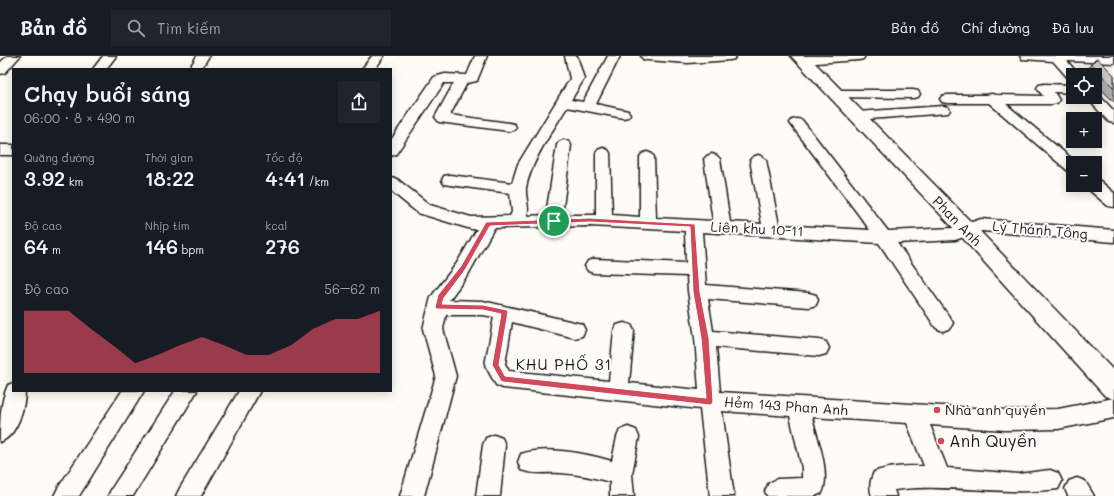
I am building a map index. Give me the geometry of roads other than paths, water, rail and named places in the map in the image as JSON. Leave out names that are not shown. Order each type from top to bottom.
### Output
[{"type":"main road","name":"Phan Anh","points":[[800,58],[966,229],[1114,388]]},
{"type":"street","points":[[0,70],[14,56]]},
{"type":"street","points":[[100,68],[110,56]]},
{"type":"street","points":[[196,68],[203,56]]},
{"type":"street","points":[[369,68],[378,56]]},
{"type":"street","points":[[392,150],[439,80],[446,78],[462,80],[472,78],[481,56]]},
{"type":"street","points":[[517,222],[520,212],[518,189],[526,164],[577,79],[571,56]]},
{"type":"street","points":[[588,106],[614,56]]},
{"type":"street","points":[[647,56],[685,60],[706,60],[730,56]]},
{"type":"street","points":[[800,58],[859,56]]},
{"type":"street","points":[[1026,56],[1114,59]]},
{"type":"street","points":[[1052,57],[1066,69]]},
{"type":"street","points":[[462,80],[442,113],[442,117],[444,119],[509,127]]},
{"type":"street","points":[[857,116],[991,98],[1052,100],[1044,88],[1066,89]]},
{"type":"street","points":[[836,94],[913,94]]},
{"type":"street","points":[[991,98],[1066,162]]},
{"type":"street","points":[[563,102],[623,114]]},
{"type":"street","points":[[1100,104],[1114,119]]},
{"type":"street","points":[[798,123],[884,237],[943,322]]},
{"type":"street","points":[[554,221],[564,146]]},
{"type":"street","points":[[0,150],[12,150]]},
{"type":"street","points":[[603,153],[604,220]]},
{"type":"street","points":[[647,157],[648,223]]},
{"type":"street","points":[[712,159],[722,227]]},
{"type":"street","points":[[758,160],[772,230]]},
{"type":"street","points":[[450,180],[518,189]]},
{"type":"street","name":"Liên khu 10-11","points":[[392,184],[424,209],[471,223],[488,224],[604,220],[884,237],[955,234],[966,229]]},
{"type":"street","points":[[1102,192],[1114,202]]},
{"type":"street","points":[[412,496],[446,376],[433,329],[440,297],[463,268],[488,224]]},
{"type":"street","name":"Lý Thánh Tông","points":[[966,229],[981,224],[1114,236]]},
{"type":"street","points":[[693,225],[696,292],[705,338],[710,401],[722,496]]},
{"type":"street","points":[[594,266],[695,270]]},
{"type":"street","points":[[696,292],[808,300]]},
{"type":"street","points":[[438,307],[483,308],[575,330]]},
{"type":"street","name":"Hẻm 143 Phan Anh","points":[[504,312],[495,365],[503,379],[710,401],[1005,420],[1051,419],[1114,408]]},
{"type":"street","points":[[618,392],[624,331]]},
{"type":"street","points":[[705,338],[819,348]]},
{"type":"street","points":[[0,432],[6,423],[15,400],[15,392]]},
{"type":"street","points":[[66,496],[133,392]]},
{"type":"street","points":[[120,496],[186,392]]},
{"type":"street","points":[[188,496],[249,392]]},
{"type":"street","points":[[777,491],[802,489],[814,485],[813,468],[799,407]]},
{"type":"street","points":[[915,415],[940,478]]},
{"type":"street","points":[[529,462],[559,462],[589,465],[621,485],[623,456],[628,437]]},
{"type":"street","points":[[488,496],[494,445]]},
{"type":"street","points":[[884,496],[882,491],[882,480],[902,476],[1014,485],[1050,481]]},
{"type":"place","name":"Nhà anh quyền","points":[[937,410]]},
{"type":"place","name":"Anh Quyền","points":[[941,441]]},
{"type":"district","name":"KHU PHỐ 31","points":[[564,365]]}]
